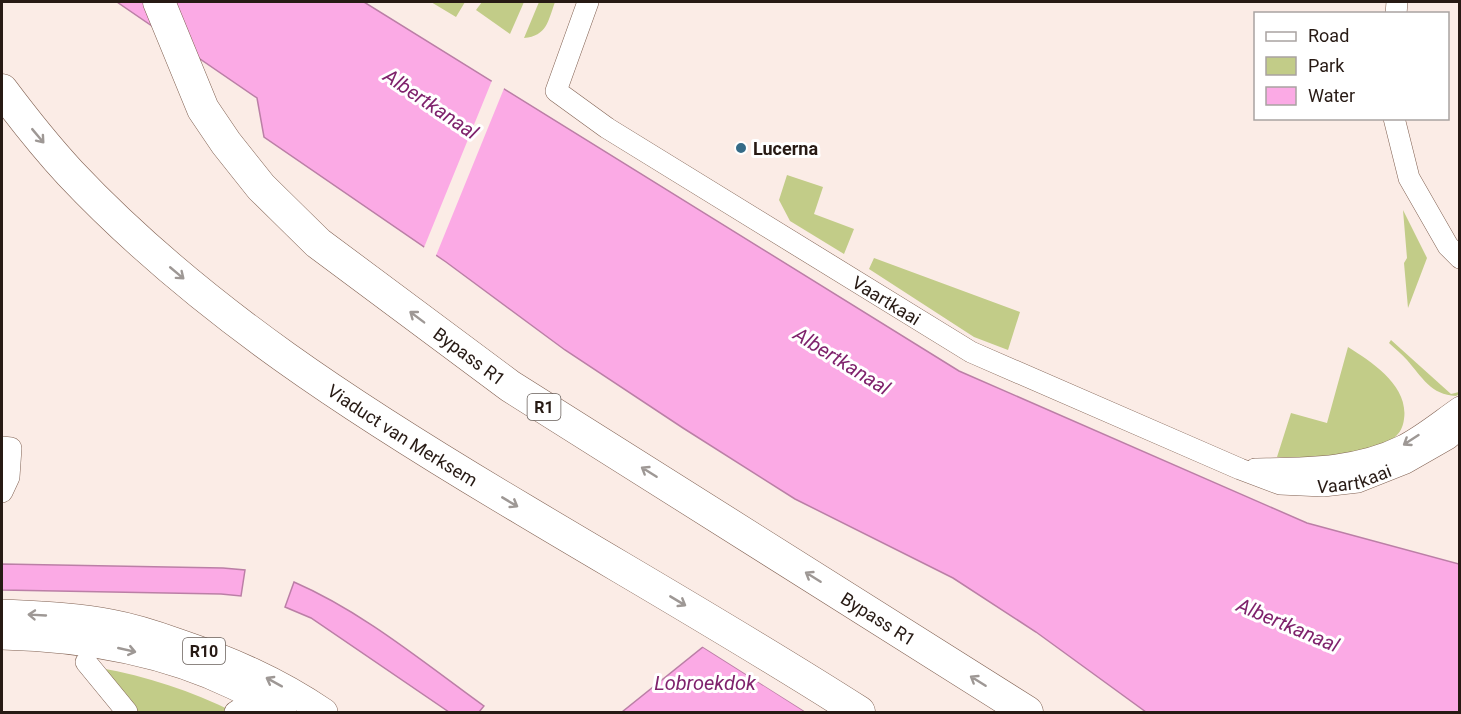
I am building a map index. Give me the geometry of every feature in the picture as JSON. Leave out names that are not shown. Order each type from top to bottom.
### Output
[{"type":"highway","name":"Bypass R1","points":[[159,2],[204,109],[225,143],[261,187],[318,243],[510,386],[1028,712]]},
{"type":"highway","name":"Viaduct van Merksem","points":[[2,90],[70,172],[142,243],[207,299],[297,366],[457,470],[859,712]]},
{"type":"main road","name":"R10","points":[[2,613],[71,628],[121,648],[174,663],[233,686],[283,712]]},
{"type":"main road","name":"R10","points":[[2,636],[71,628],[142,630],[243,665],[324,712]]},
{"type":"street","name":"Vaartkaai","points":[[588,2],[555,91],[608,128],[971,352],[1240,469],[1280,484],[1323,486],[1358,482],[1406,463],[1448,439],[1460,429]]},
{"type":"street","points":[[1394,120],[1409,178],[1448,246],[1460,258]]},
{"type":"street","name":"Vaartkaai","points":[[1240,469],[1314,468],[1368,458],[1402,446],[1460,407]]},
{"type":"street","points":[[2,492],[9,477],[6,447]]},
{"type":"street","points":[[86,662],[127,712]]},
{"type":"street","points":[[235,712],[259,700]]},
{"type":"green space","points":[[431,2],[465,2],[456,17]]},
{"type":"green space","points":[[482,2],[524,2],[510,34],[476,10]]},
{"type":"green space","points":[[539,2],[555,2],[542,31],[532,37],[524,38]]},
{"type":"green space","points":[[787,175],[823,187],[814,214],[854,229],[844,254],[790,221],[779,200]]},
{"type":"green space","points":[[1403,210],[1427,258],[1408,308],[1404,263],[1407,258]]},
{"type":"green space","points":[[874,258],[1020,312],[1008,350],[974,337],[869,269]]},
{"type":"green space","points":[[1391,340],[1451,394],[1459,392],[1459,394],[1447,395],[1433,389],[1389,343]]},
{"type":"green space","points":[[1348,347],[1378,368],[1395,386],[1404,407],[1404,422],[1400,432],[1383,444],[1354,453],[1305,458],[1277,457],[1291,413],[1327,423]]},
{"type":"green space","points":[[100,668],[168,685],[234,712],[137,712]]},
{"type":"water","name":"Albertkanaal","points":[[117,2],[364,2],[959,371],[1307,523],[1459,564],[1459,712],[1146,712],[1036,632],[953,578],[795,499],[565,350],[446,262],[264,137],[257,98]]},
{"type":"water","points":[[2,564],[245,570],[241,596],[2,590]]},
{"type":"water","points":[[294,582],[368,623],[484,706],[479,712],[449,712],[311,618],[285,607]]},
{"type":"water","name":"Lobroekdok","points":[[703,647],[806,712],[622,712]]},
{"type":"pier","points":[[493,78],[505,86],[435,258],[423,250]]},
{"type":"pier","points":[[702,644],[808,710],[809,712],[700,645]]},
{"type":"place","name":"Lucerna","points":[[741,148]]}]
